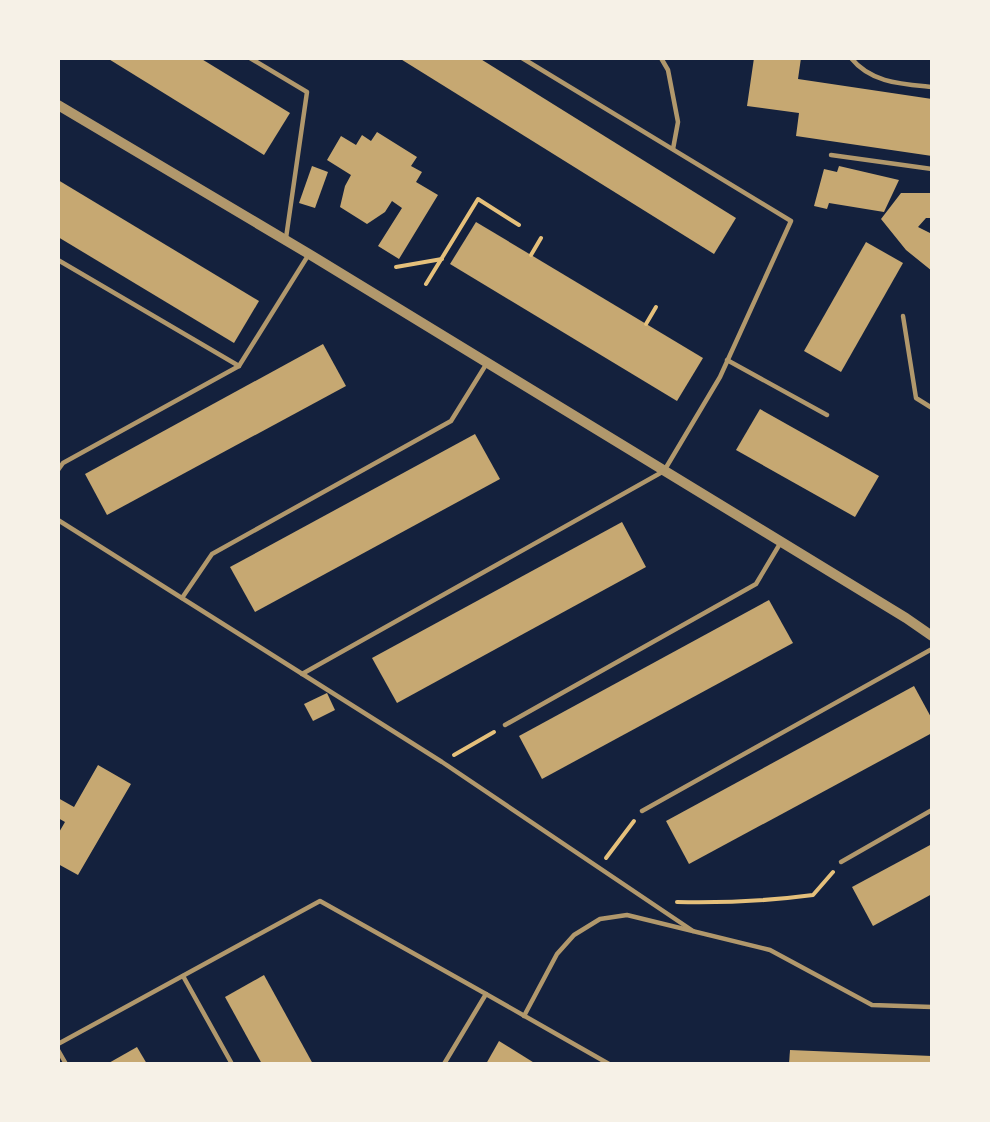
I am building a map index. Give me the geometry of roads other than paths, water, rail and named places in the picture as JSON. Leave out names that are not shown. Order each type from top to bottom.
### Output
[{"type":"street","points":[[58,105],[286,240],[932,636]]},
{"type":"lane","points":[[250,58],[307,92],[286,240]]},
{"type":"lane","points":[[302,674],[664,471],[720,377],[791,221],[522,58]]},
{"type":"lane","points":[[661,58],[668,70],[678,122],[672,149]]},
{"type":"lane","points":[[852,58],[860,69],[876,78],[932,87]]},
{"type":"lane","points":[[831,155],[932,169]]},
{"type":"lane","points":[[58,470],[63,463],[239,366],[309,254]]},
{"type":"lane","points":[[58,260],[239,366]]},
{"type":"lane","points":[[903,316],[916,398],[932,408]]},
{"type":"lane","points":[[727,360],[827,415]]},
{"type":"lane","points":[[182,598],[212,554],[451,421],[487,363]]},
{"type":"lane","points":[[58,520],[442,762],[693,931]]},
{"type":"lane","points":[[505,725],[756,584],[781,542]]},
{"type":"lane","points":[[642,810],[932,650]]},
{"type":"lane","points":[[841,862],[932,810]]},
{"type":"lane","points":[[58,1044],[320,901],[609,1064]]},
{"type":"lane","points":[[524,1016],[557,954],[574,935],[600,919],[627,915],[770,950],[872,1005],[932,1007]]},
{"type":"lane","points":[[183,976],[232,1064]]},
{"type":"lane","points":[[444,1064],[486,994]]},
{"type":"lane","points":[[58,1050],[66,1064]]}]
